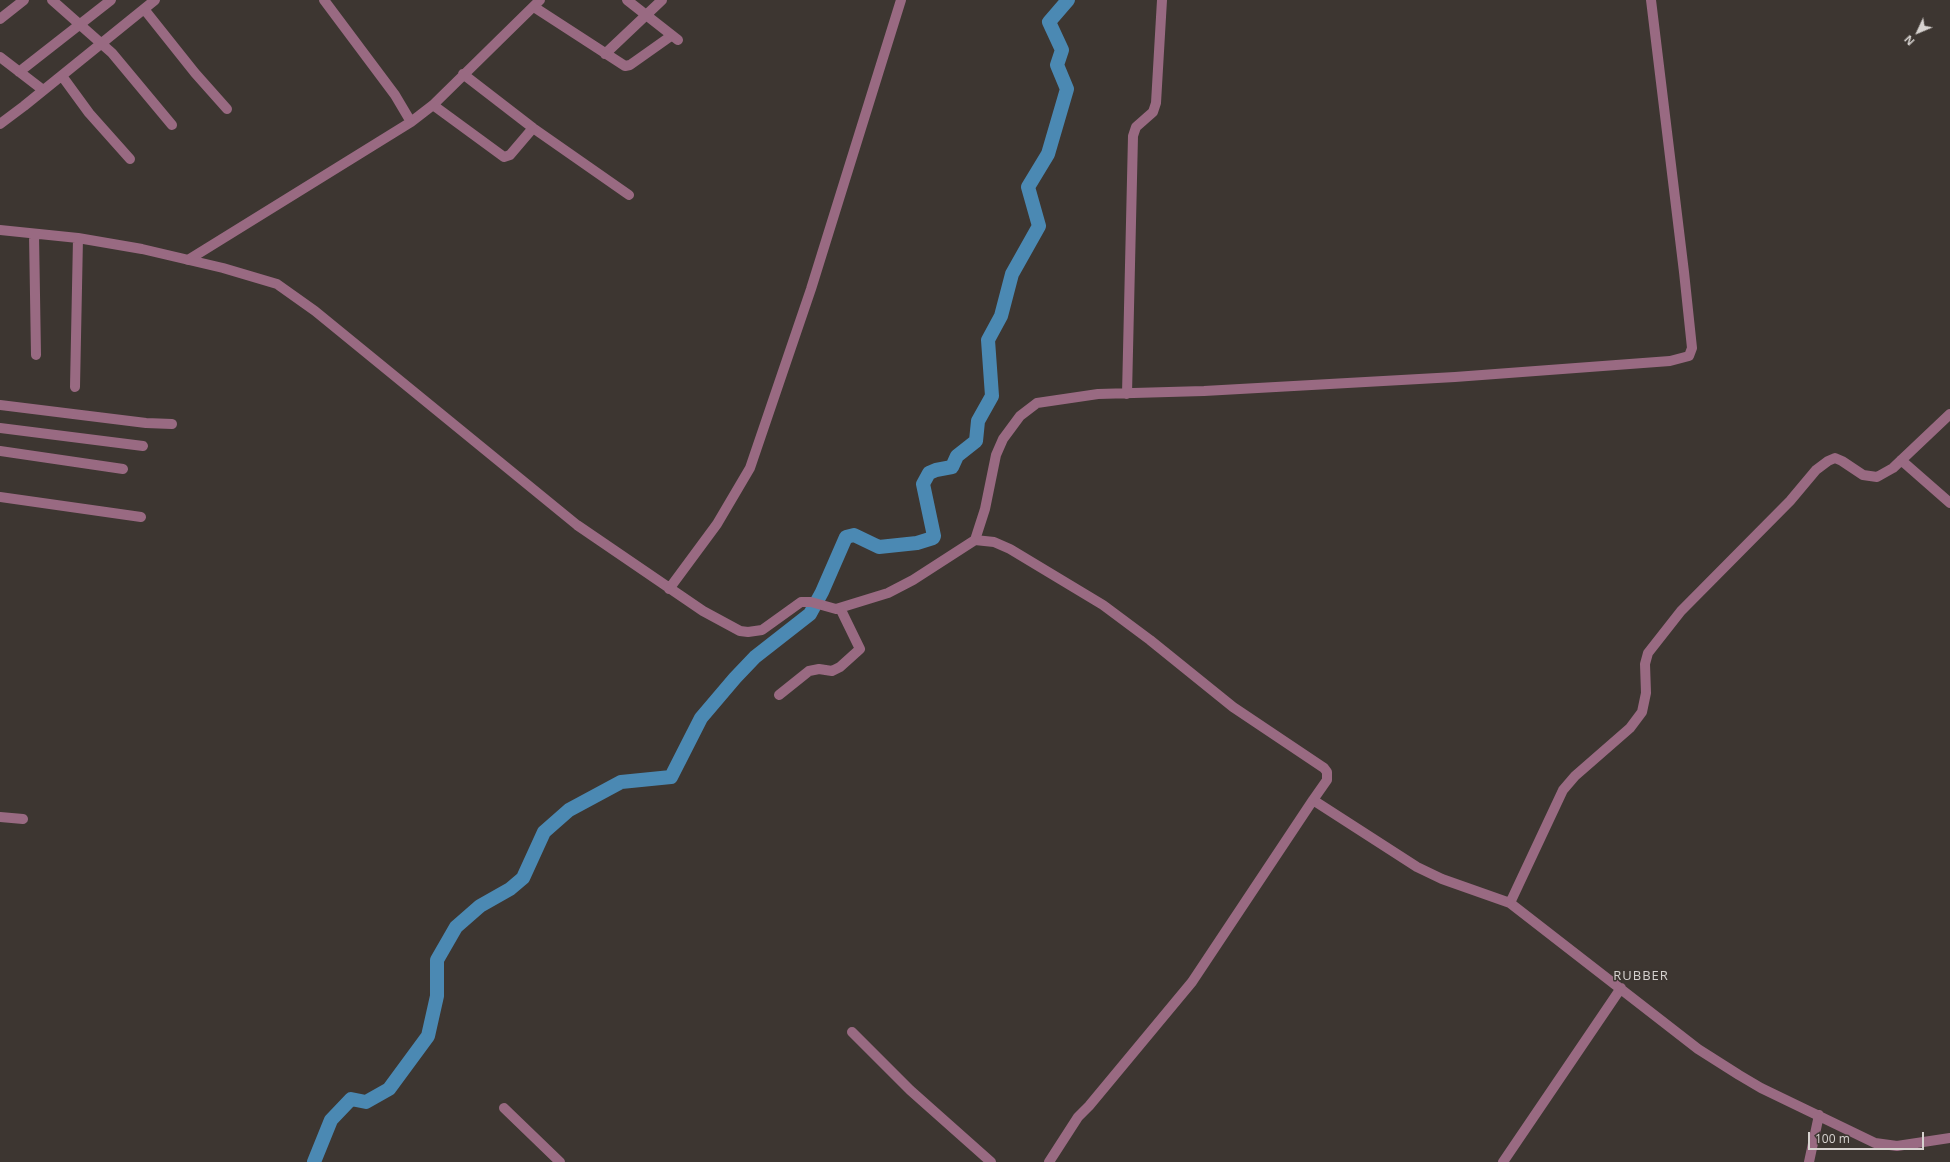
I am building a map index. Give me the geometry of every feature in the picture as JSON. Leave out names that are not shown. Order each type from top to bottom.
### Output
[{"type":"street","points":[[0,19],[24,0]]},
{"type":"street","points":[[52,0],[102,44],[172,125]]},
{"type":"street","points":[[19,72],[79,24],[112,0]]},
{"type":"street","points":[[0,124],[102,44],[155,0]]},
{"type":"street","points":[[324,0],[395,95],[411,122]]},
{"type":"street","points":[[188,260],[411,122],[433,105],[537,3],[605,54],[624,66],[630,66],[675,38],[647,14],[627,0]]},
{"type":"street","points":[[605,54],[662,0]]},
{"type":"street","points":[[669,589],[718,524],[750,468],[811,289],[901,0]]},
{"type":"street","points":[[1127,394],[1133,136],[1136,126],[1153,112],[1156,102],[1162,0]]},
{"type":"street","points":[[975,540],[985,509],[996,455],[1002,439],[1020,416],[1038,403],[1098,394],[1127,394],[1581,369],[1670,361],[1689,356],[1692,348],[1651,0]]},
{"type":"street","points":[[144,8],[195,73],[227,108]]},
{"type":"street","points":[[0,57],[43,90]]},
{"type":"street","points":[[463,74],[533,128],[629,195]]},
{"type":"street","points":[[62,76],[89,113],[130,159]]},
{"type":"street","points":[[433,105],[504,157],[510,155],[533,128]]},
{"type":"street","points":[[0,230],[78,238],[142,249],[263,279],[288,290],[427,402],[555,509],[601,543],[669,589],[720,622],[740,631],[756,632],[768,627],[797,603],[804,601],[812,602],[827,608],[840,608],[882,595],[900,588],[975,540],[994,542],[1010,549],[1096,601],[1150,640],[1233,707],[1324,768],[1327,772],[1327,780],[1192,982],[1090,1106],[1078,1117],[1049,1162]]},
{"type":"street","points":[[34,234],[36,354]]},
{"type":"street","points":[[75,387],[78,238]]},
{"type":"street","points":[[0,405],[146,423],[172,424]]},
{"type":"street","points":[[1510,903],[1563,790],[1575,776],[1630,728],[1642,712],[1646,693],[1646,664],[1648,653],[1680,611],[1790,501],[1816,470],[1828,461],[1835,458],[1863,475],[1877,477],[1893,468],[1950,414]]},
{"type":"street","points":[[0,428],[143,446]]},
{"type":"street","points":[[0,452],[123,469]]},
{"type":"street","points":[[1901,460],[1950,503]]},
{"type":"street","points":[[0,498],[141,517]]},
{"type":"street","points":[[779,695],[809,671],[820,669],[832,671],[840,667],[860,648],[840,608]]},
{"type":"street","points":[[1313,800],[1417,867],[1463,887],[1510,903],[1698,1049],[1761,1088],[1860,1136],[1887,1146],[1910,1145],[1950,1138]]},
{"type":"street","points":[[0,817],[23,819]]},
{"type":"street","points":[[1503,1162],[1621,988]]},
{"type":"street","points":[[852,1032],[910,1090],[990,1162]]},
{"type":"street","points":[[504,1108],[560,1162]]},
{"type":"street","points":[[1809,1162],[1818,1115]]},
{"type":"waterway","points":[[314,1162],[331,1120],[351,1099],[366,1102],[389,1089],[428,1036],[437,996],[437,960],[456,927],[480,906],[510,889],[523,878],[544,832],[569,810],[621,782],[671,777],[701,718],[735,678],[755,657],[810,614],[822,592],[846,537],[854,535],[879,547],[917,543],[933,538],[934,536],[923,484],[929,473],[952,467],[957,456],[976,441],[978,421],[992,396],[988,340],[1001,316],[1012,274],[1039,226],[1028,187],[1048,154],[1067,89],[1057,65],[1062,50],[1049,22],[1068,0]]},
{"type":"district","name":"RUBBER","points":[[1641,976]]}]
